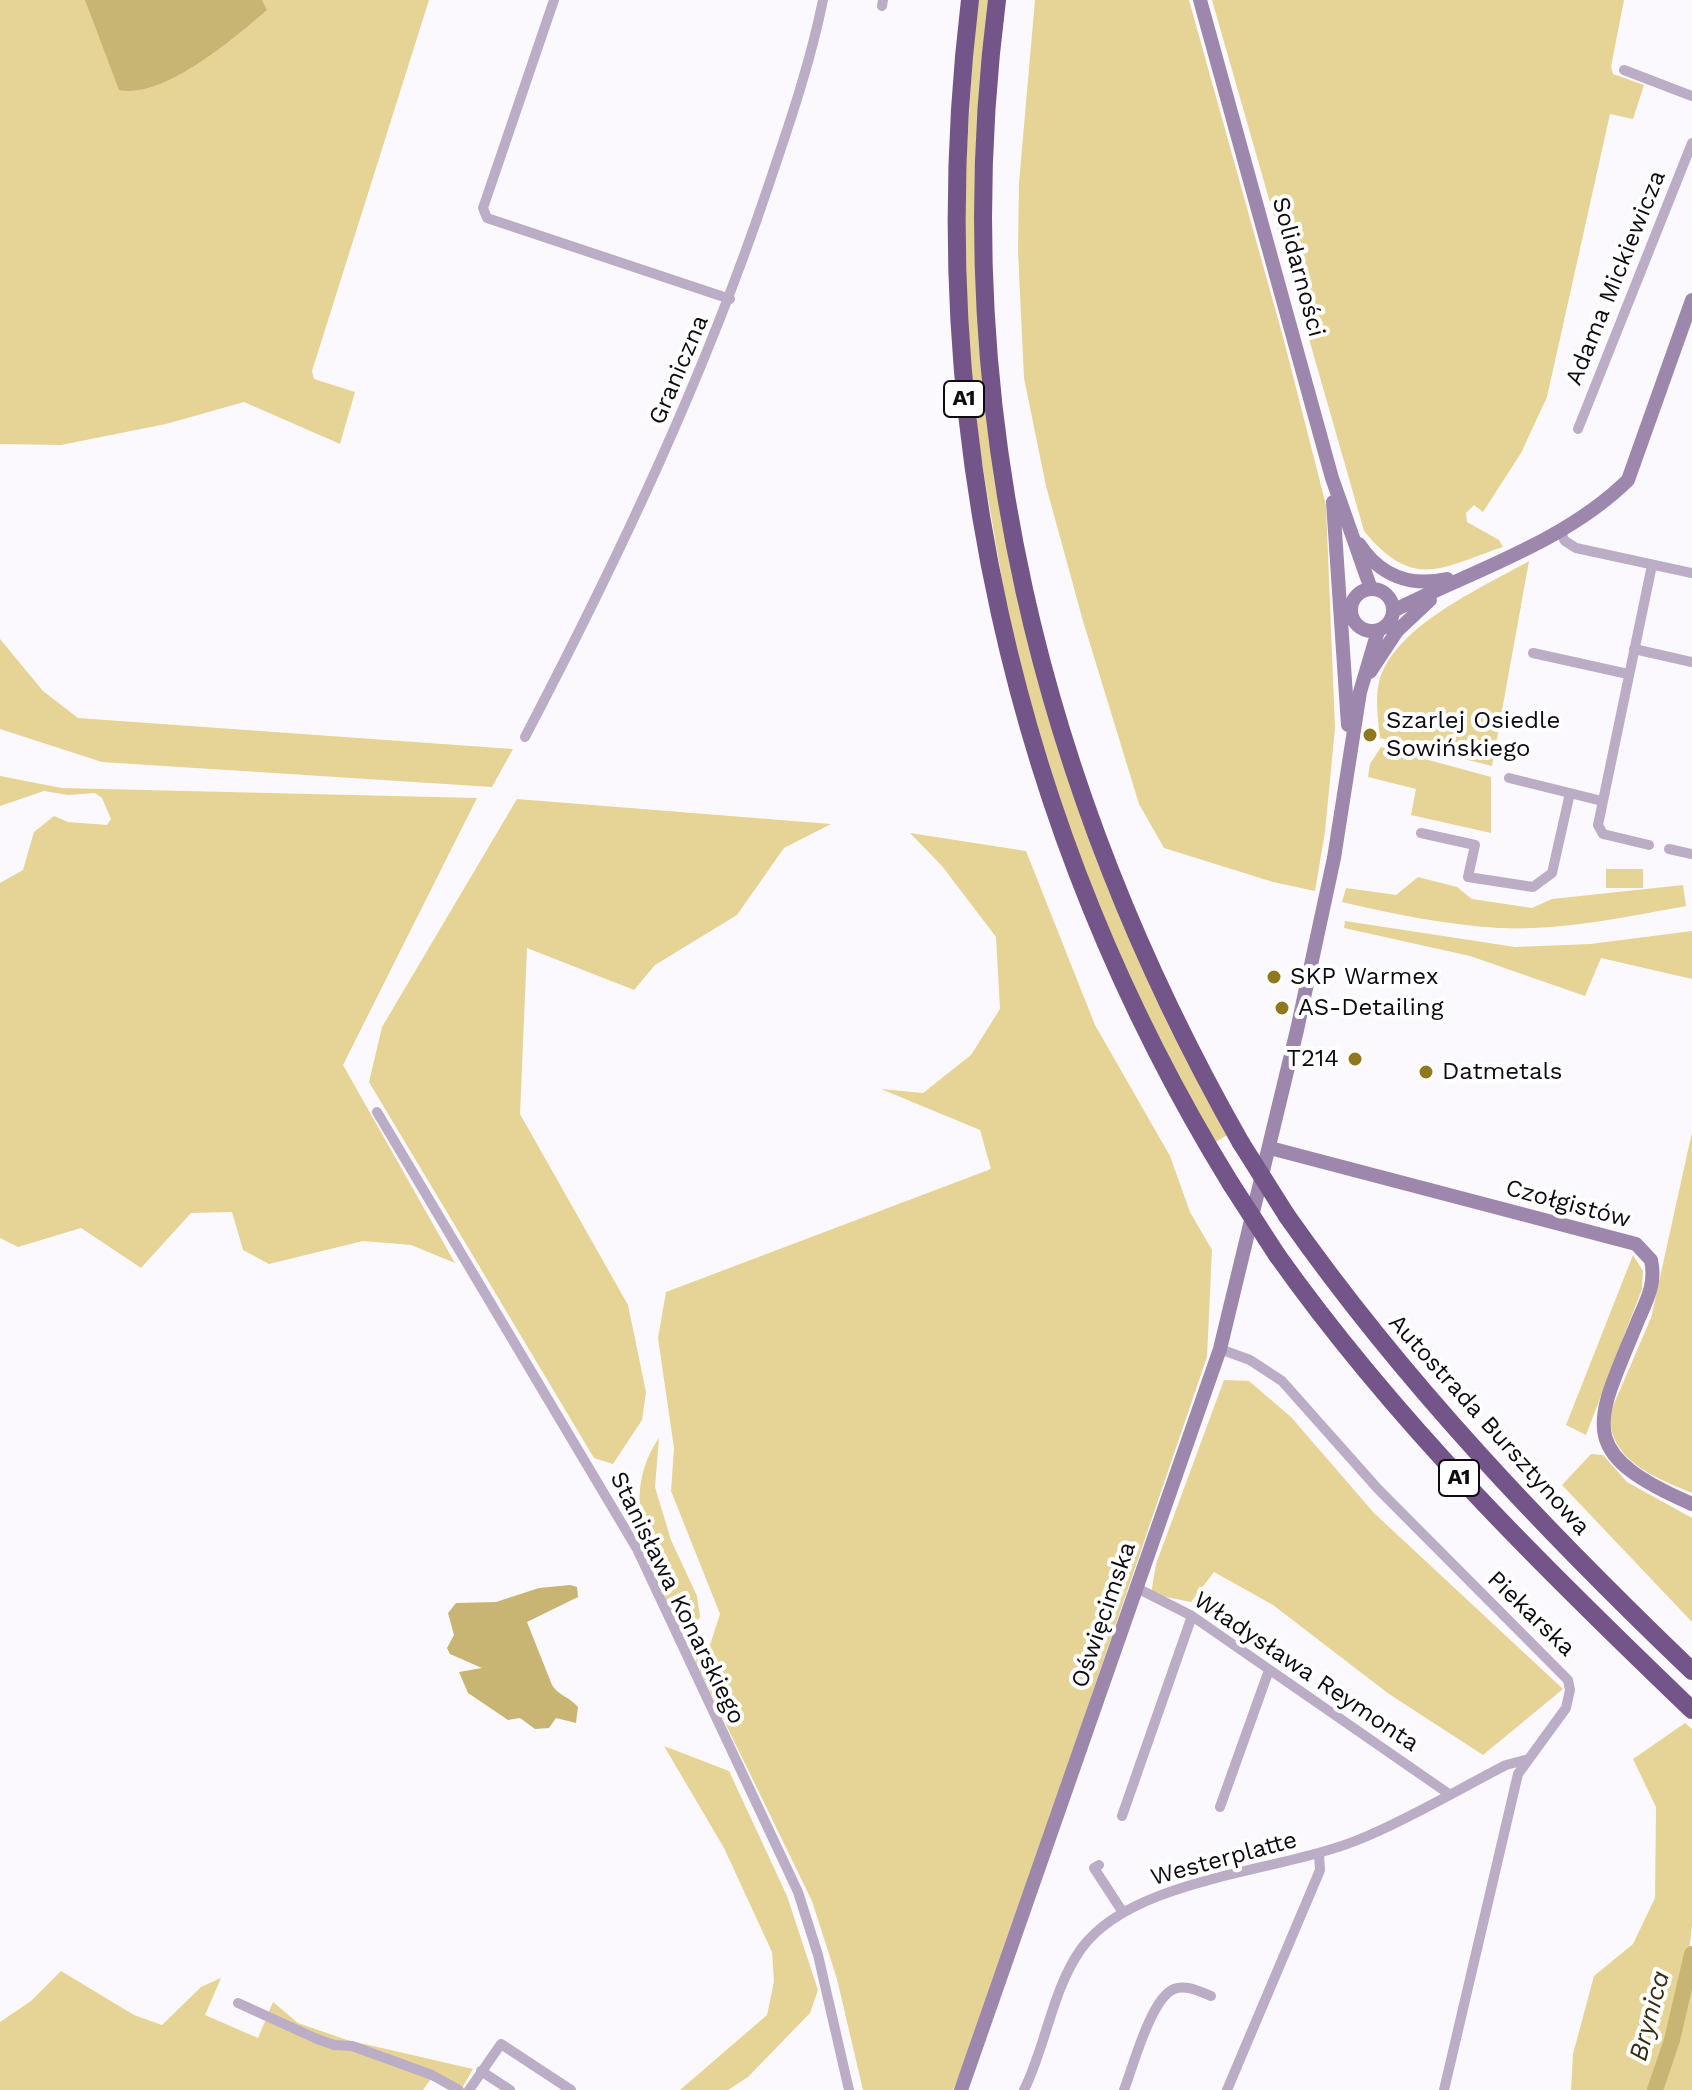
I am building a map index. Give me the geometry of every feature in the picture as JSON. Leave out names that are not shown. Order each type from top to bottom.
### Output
[{"type":"highway","name":"A1","points":[[970,0],[956,199],[957,293],[965,411],[980,519],[1000,617],[1047,790],[1075,871],[1159,1058],[1231,1184],[1333,1333],[1413,1428],[1503,1525],[1692,1710]]},
{"type":"highway","name":"Autostrada Bursztynowa","points":[[997,0],[986,125],[984,214],[993,396],[1018,565],[1041,664],[1108,872],[1159,990],[1241,1143],[1287,1216],[1349,1302],[1454,1430],[1692,1671]]},
{"type":"street","points":[[554,0],[483,208],[487,218],[730,299]]},
{"type":"street","name":"Graniczna","points":[[525,737],[663,457],[730,299],[810,62],[823,0]]},
{"type":"street","name":"Solidarności","points":[[1200,0],[1365,591]]},
{"type":"street","points":[[1624,70],[1692,96]]},
{"type":"street","name":"Adama Mickiewicza","points":[[1578,429],[1687,168],[1692,143]]},
{"type":"street","points":[[1360,692],[1361,629],[1350,611],[1365,591],[1391,604],[1471,574],[1559,530],[1612,496],[1628,480],[1692,300]]},
{"type":"street","points":[[1332,478],[1349,759]]},
{"type":"street","points":[[1340,503],[1366,555],[1397,578],[1431,583],[1471,574]]},
{"type":"street","points":[[1559,530],[1565,541],[1576,548],[1692,573]]},
{"type":"street","points":[[1649,845],[1599,830],[1602,801],[1652,565]]},
{"type":"street","points":[[1360,692],[1380,652],[1413,613],[1471,574]]},
{"type":"street","points":[[1349,759],[1360,692],[1378,631],[1389,623],[1391,604]]},
{"type":"street","points":[[1361,629],[1378,631]]},
{"type":"street","points":[[1634,649],[1692,662]]},
{"type":"street","points":[[1533,653],[1628,674]]},
{"type":"street","name":"Oświęcimska","points":[[961,2090],[1220,1349],[1270,1148],[1334,858],[1349,759]]},
{"type":"street","points":[[1509,778],[1602,801]]},
{"type":"street","points":[[1421,833],[1475,845],[1468,877],[1533,887],[1552,873],[1570,793]]},
{"type":"street","points":[[1669,849],[1692,854]]},
{"type":"street","name":"Stanisława Konarskiego","points":[[377,1112],[637,1549],[798,1892],[818,1955],[849,2090]]},
{"type":"street","name":"Czołgistów","points":[[1270,1148],[1636,1244],[1651,1260],[1652,1287],[1606,1401],[1603,1435],[1629,1470],[1692,1504]]},
{"type":"street","name":"Piekarska","points":[[1220,1349],[1250,1360],[1282,1381],[1378,1489],[1564,1673],[1570,1690],[1566,1708],[1525,1760],[1518,1774],[1444,2090]]},
{"type":"street","name":"Władysława Reymonta","points":[[1137,1588],[1192,1616],[1449,1794]]},
{"type":"street","points":[[1122,1816],[1192,1616]]},
{"type":"street","points":[[1220,1807],[1269,1670]]},
{"type":"street","name":"Westerplatte","points":[[1024,2090],[1080,1951],[1106,1922],[1122,1911],[1162,1894],[1319,1854],[1365,1837],[1506,1765],[1525,1760]]},
{"type":"street","points":[[1227,2090],[1320,1870],[1319,1854]]},
{"type":"street","points":[[1099,1865],[1094,1868],[1122,1911]]},
{"type":"street","points":[[1124,2090],[1156,2007],[1167,1993],[1188,1988],[1211,1996]]},
{"type":"street","points":[[238,2003],[326,2042],[352,2046],[432,2075],[459,2090]]},
{"type":"street","points":[[469,2090],[501,2044],[571,2090]]},
{"type":"street","points":[[481,2071],[510,2090]]},
{"type":"shaded area","points":[[0,0],[429,0],[312,371],[314,379],[355,392],[340,444],[244,402],[166,424],[61,445],[0,444]]},
{"type":"shaded area","points":[[85,0],[262,0],[267,10],[218,50],[177,76],[137,90],[119,90]]},
{"type":"shaded area","points":[[976,0],[991,0],[978,168],[1014,575],[1051,724],[1098,864],[1158,1001],[1229,1134],[1214,1143],[1169,1063],[1081,867],[1014,650],[973,410],[962,231]]},
{"type":"shaded area","points":[[1035,0],[1189,0],[1283,337],[1326,505],[1335,728],[1325,832],[1315,891],[1273,882],[1164,848],[1139,804],[1046,486],[1024,378],[1018,251],[1019,183]]},
{"type":"shaded area","points":[[1212,0],[1624,0],[1611,67],[1613,74],[1644,85],[1633,119],[1610,114],[1547,397],[1521,453],[1483,512],[1474,505],[1466,513],[1467,522],[1499,540],[1503,547],[1445,567],[1413,568],[1382,550],[1364,531]]},
{"type":"shaded area","points":[[1529,561],[1492,766],[1380,738],[1379,682],[1388,662],[1402,643],[1441,611]]},
{"type":"shaded area","points":[[0,639],[43,691],[78,718],[513,749],[492,787],[102,762],[0,729]]},
{"type":"shaded area","points":[[1381,747],[1491,777],[1491,833],[1411,815],[1416,789],[1368,777],[1370,764]]},
{"type":"shaded area","points":[[0,776],[62,788],[477,798],[343,1065],[455,1263],[411,1245],[363,1241],[269,1264],[243,1250],[232,1212],[191,1213],[141,1268],[81,1228],[18,1247],[0,1238],[0,883],[23,870],[34,832],[54,816],[68,822],[107,825],[111,819],[102,798],[95,793],[68,795],[44,791],[0,806]]},
{"type":"shaded area","points":[[517,799],[831,824],[784,848],[737,915],[655,965],[634,990],[527,948],[520,1114],[628,1305],[646,1392],[642,1420],[613,1464],[594,1458],[369,1082],[382,1027]]},
{"type":"shaded area","points":[[910,833],[1026,851],[1095,1025],[1170,1156],[1190,1212],[1212,1250],[1207,1357],[977,2031],[953,2090],[863,2090],[837,1979],[812,1901],[695,1661],[709,1648],[720,1614],[671,1491],[674,1448],[658,1338],[666,1292],[991,1169],[980,1130],[881,1089],[923,1093],[971,1055],[1000,1009],[996,937],[942,866]]},
{"type":"shaded area","points":[[1606,869],[1643,869],[1643,888],[1606,888]]},
{"type":"shaded area","points":[[1418,877],[1457,887],[1472,899],[1532,908],[1552,899],[1683,885],[1686,906],[1593,922],[1499,928],[1440,922],[1342,902],[1346,888],[1396,895]]},
{"type":"shaded area","points":[[1345,921],[1515,947],[1590,944],[1692,931],[1692,979],[1601,958],[1585,996],[1470,956],[1344,928]]},
{"type":"shaded area","points":[[1692,1132],[1692,1493],[1649,1473],[1625,1455],[1611,1430],[1610,1413],[1651,1318]]},
{"type":"shaded area","points":[[1633,1255],[1643,1271],[1642,1289],[1586,1435],[1566,1425]]},
{"type":"shaded area","points":[[1224,1380],[1249,1381],[1291,1417],[1374,1513],[1563,1689],[1483,1755],[1389,1694],[1273,1605],[1214,1572],[1191,1602],[1151,1594],[1156,1564]]},
{"type":"shaded area","points":[[659,1438],[655,1487],[671,1540],[697,1596],[700,1617],[691,1632],[680,1630],[660,1583],[644,1534],[640,1510],[640,1486],[646,1462]]},
{"type":"shaded area","points":[[1591,1454],[1603,1455],[1627,1482],[1692,1518],[1692,1622],[1562,1485]]},
{"type":"shaded area","points":[[577,1587],[578,1597],[527,1622],[552,1685],[578,1707],[576,1723],[556,1718],[549,1728],[535,1729],[520,1718],[508,1720],[468,1693],[459,1672],[482,1668],[450,1654],[447,1648],[454,1635],[448,1613],[456,1603],[496,1602],[539,1588]]},
{"type":"shaded area","points":[[1685,1723],[1692,1729],[1692,1925],[1682,1988],[1671,2030],[1649,2090],[1571,2090],[1573,2054],[1594,1976],[1633,1944],[1655,1898],[1656,1807],[1633,1759]]},
{"type":"shaded area","points":[[664,1746],[729,1771],[787,1896],[818,1990],[810,2013],[748,2077],[728,2090],[680,2090],[767,2015],[774,1982],[772,1952],[724,1848]]},
{"type":"shaded area","points":[[61,1971],[134,2015],[162,2025],[201,1987],[221,1978],[205,2015],[258,2038],[273,2002],[298,2023],[347,2040],[473,2069],[461,2090],[431,2079],[423,2090],[0,2090],[0,2022],[31,2001]]},
{"type":"shaded area","points":[[1692,1979],[1692,2090],[1658,2090]]},
{"type":"waterway","name":"Brynica","points":[[1655,2090],[1672,2040],[1692,1954]]},
{"type":"place","name":"Szarlej Osiedle Sowińskiego","points":[[1370,735]]},
{"type":"place","name":"SKP Warmex","points":[[1274,977]]},
{"type":"place","name":"AS-Detailing","points":[[1282,1008]]},
{"type":"place","name":"T214","points":[[1355,1059]]},
{"type":"place","name":"Datmetals","points":[[1426,1072]]}]
